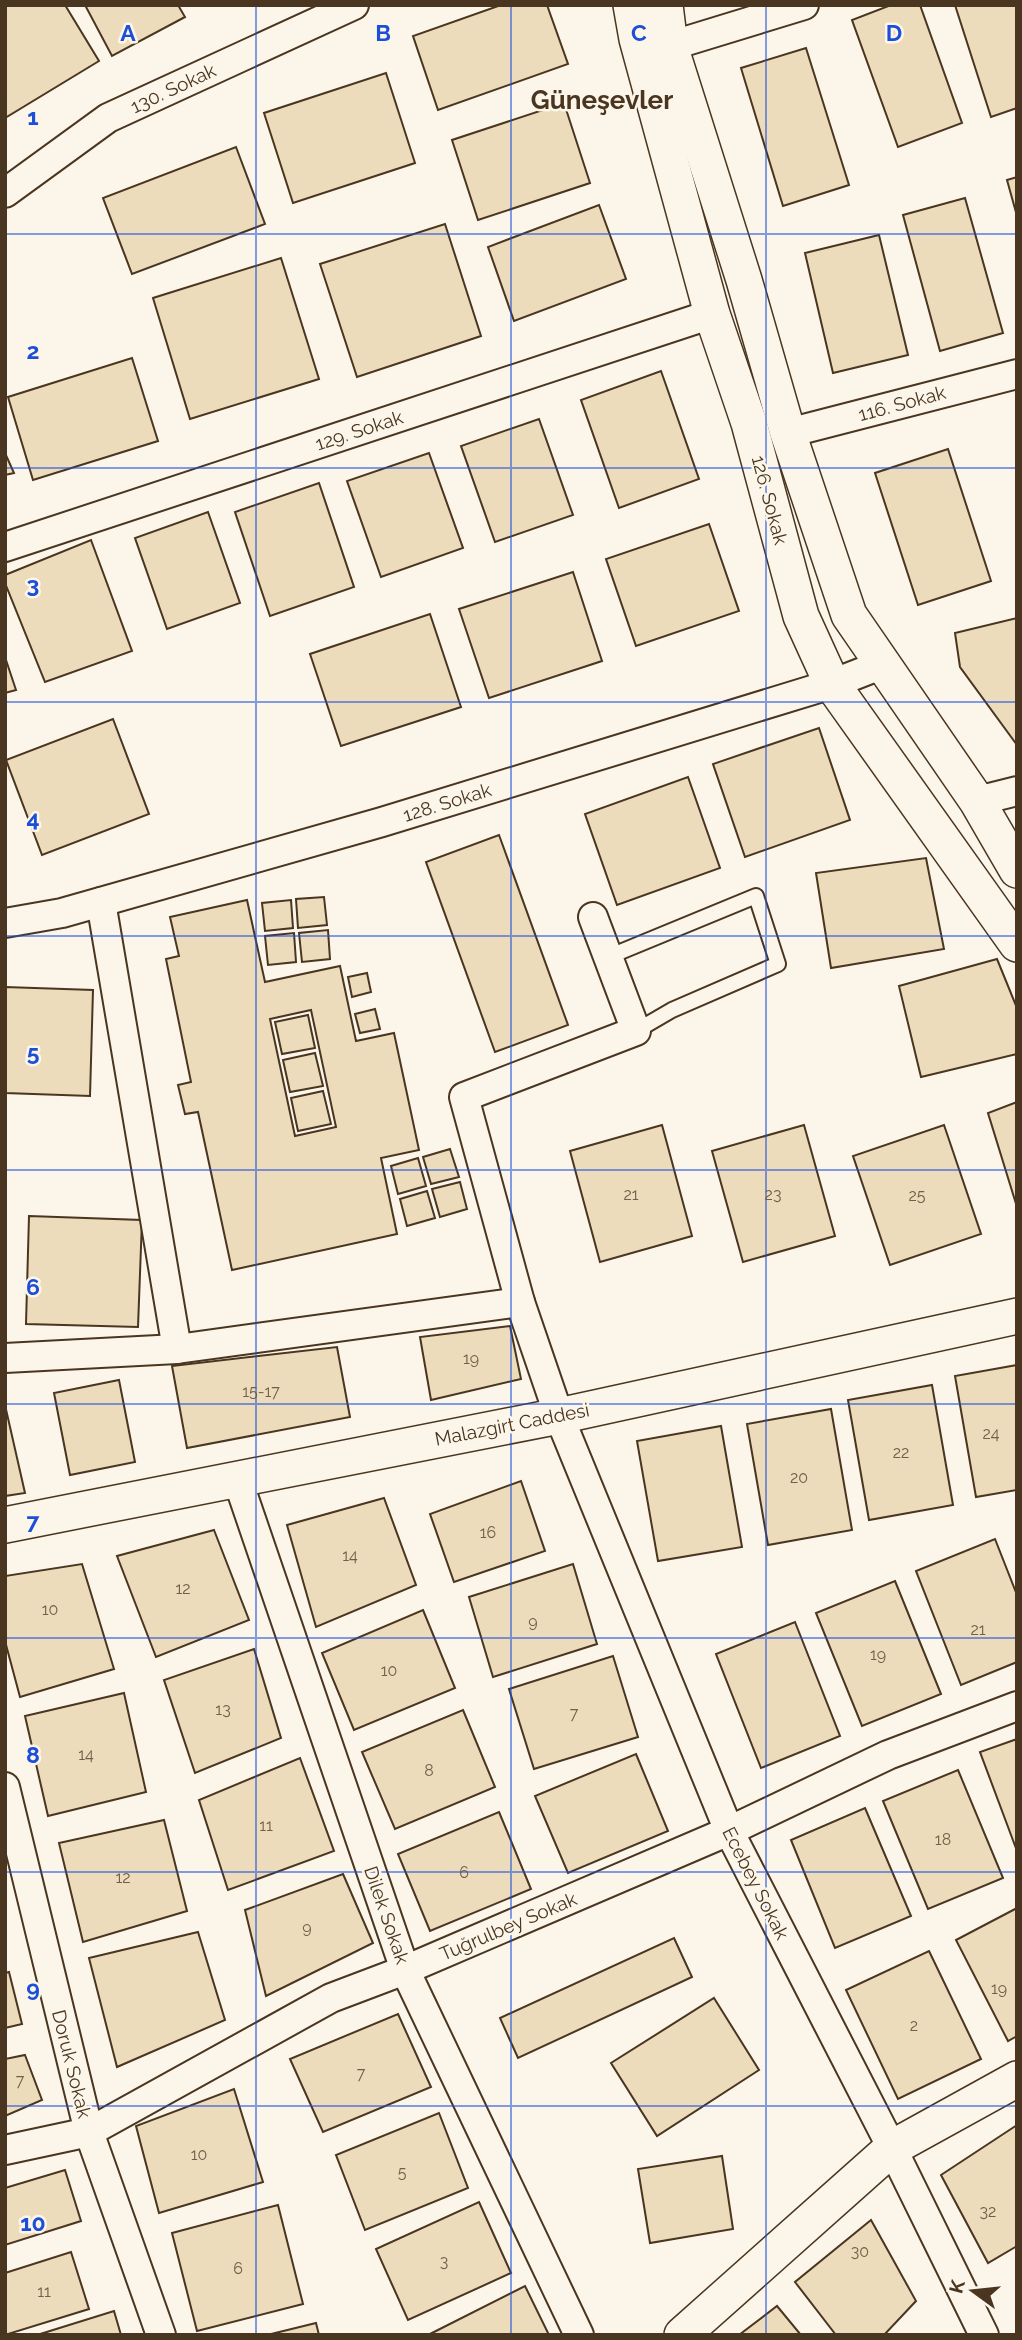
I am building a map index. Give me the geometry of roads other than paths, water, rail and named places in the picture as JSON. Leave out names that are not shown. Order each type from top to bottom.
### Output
[{"type":"street","name":"130. Sokak","points":[[5,193],[108,118],[354,5]]},
{"type":"street","name":"126. Sokak","points":[[631,5],[637,39],[712,314],[749,423],[801,616],[832,684],[1017,943]]},
{"type":"street","name":"126. Sokak","points":[[664,5],[670,46],[744,280],[788,433],[849,615],[977,801],[1017,870]]},
{"type":"street","points":[[670,46],[804,5]]},
{"type":"street","name":"129. Sokak","points":[[5,547],[712,314]]},
{"type":"street","name":"116. Sokak","points":[[788,433],[1017,374]]},
{"type":"street","name":"128. Sokak","points":[[5,923],[62,913],[382,822],[832,684],[883,664]]},
{"type":"street","points":[[977,801],[1017,791]]},
{"type":"street","points":[[101,902],[177,1349]]},
{"type":"street","points":[[593,917],[636,1031]]},
{"type":"street","name":"Ecebey Sokak","points":[[636,1031],[464,1097],[520,1302],[559,1416],[729,1831],[892,2148],[984,2335]]},
{"type":"street","points":[[5,1358],[177,1349],[520,1302]]},
{"type":"street","name":"Malazgirt Caddesi","points":[[5,1525],[559,1416],[1017,1316]]},
{"type":"street","name":"Dilek Sokak","points":[[237,1478],[405,1970],[579,2335]]},
{"type":"street","name":"Tuğrulbey Sokak","points":[[5,2150],[89,2132],[331,1998],[405,1970],[729,1831],[887,1755],[1017,1706]]},
{"type":"street","name":"Doruk Sokak","points":[[5,1787],[89,2132],[161,2335]]},
{"type":"street","points":[[682,2335],[892,2148],[1017,2079]]},
{"type":"lane","points":[[608,957],[756,896],[778,964],[672,1010],[636,1031]]},
{"type":"district","name":"Güneşevler","points":[[602,100]]}]
